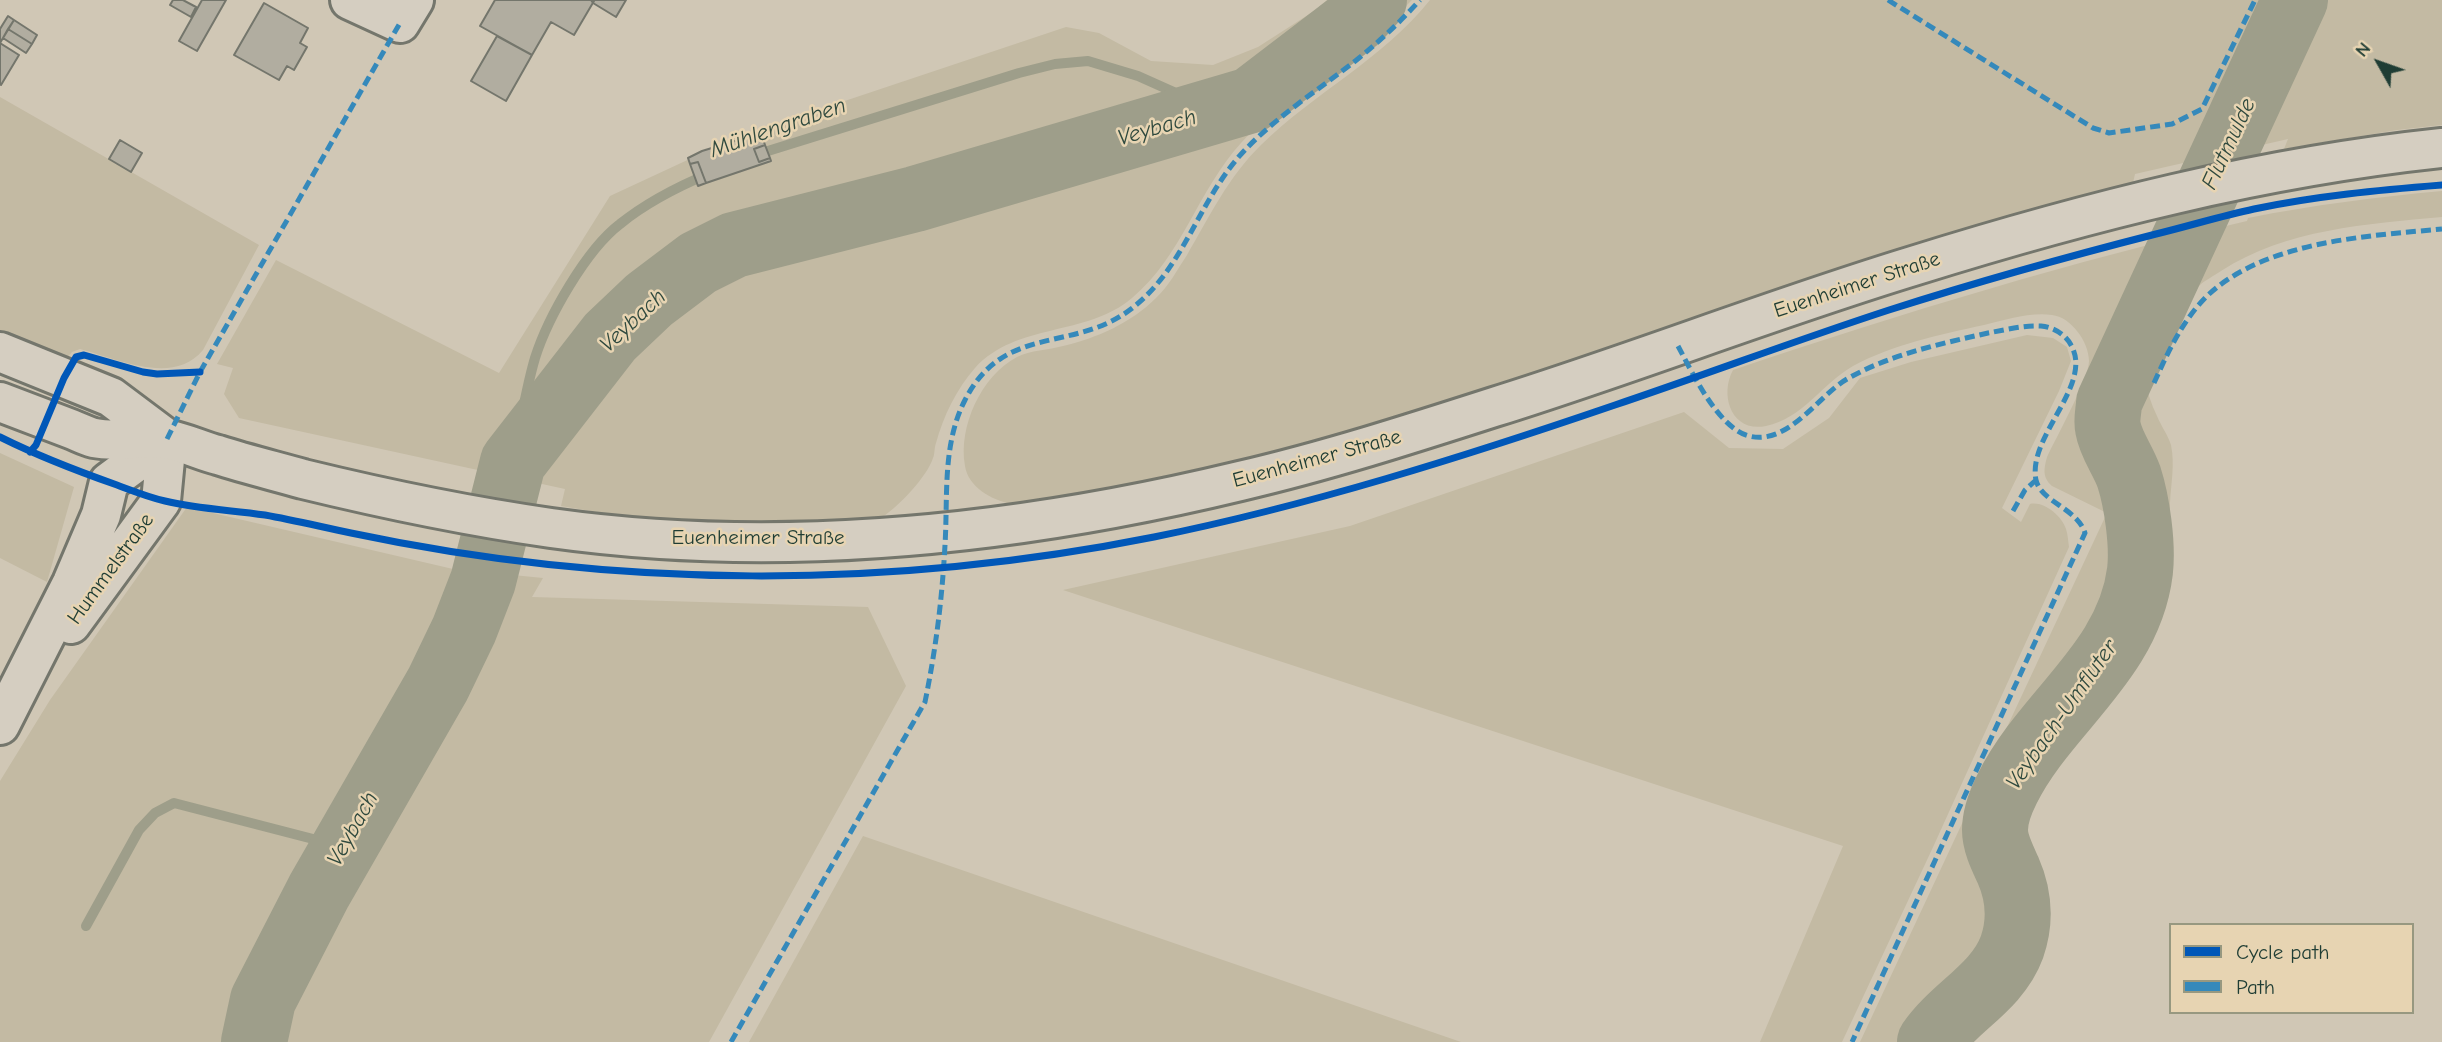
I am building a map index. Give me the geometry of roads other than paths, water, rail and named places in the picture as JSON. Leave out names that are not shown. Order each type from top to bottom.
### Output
[{"type":"main road","points":[[350,0],[407,12]]},
{"type":"main road","name":"Euenheimer Straße","points":[[0,402],[96,439],[167,439],[225,458],[305,479],[431,508],[555,528],[643,537],[791,541],[946,533],[1105,510],[1242,481],[1387,440],[1567,384],[1907,268],[2129,204],[2361,156],[2442,148]]},
{"type":"main road","name":"Euenheimer Straße","points":[[0,352],[111,397],[167,439]]},
{"type":"main road","name":"Hummelstraße","points":[[3,713],[72,583],[101,515],[109,482],[167,439]]},
{"type":"main road","name":"Hummelstraße","points":[[3,713],[161,500],[167,439]]},
{"type":"waterway","name":"Veybach","points":[[254,1042],[263,1000],[319,891],[438,684],[464,630],[483,581],[513,462],[610,337],[649,300],[698,263],[734,245],[915,199],[1251,100],[1357,19],[1374,0]]},
{"type":"waterway","name":"Veybach-Umfluter","points":[[1930,1042],[1951,1018],[1986,986],[2012,947],[2018,918],[2016,898],[1995,830],[1997,814],[2005,794],[2023,761],[2042,735],[2103,660],[2120,633],[2133,603],[2140,571],[2139,523],[2129,477],[2114,446],[2107,422],[2109,402],[2295,0]]},
{"type":"waterway","name":"Mühlengraben","points":[[755,155],[1019,73],[1055,64],[1088,61],[1138,76],[1176,93],[1209,114]]},
{"type":"waterway","name":"Mühlengraben","points":[[513,462],[535,358],[549,323],[582,267],[607,236],[630,216],[662,196],[708,174]]},
{"type":"waterway","name":"Mühlengraben","points":[[86,926],[139,830],[155,813],[174,803],[344,847]]},
{"type":"water label","name":"Flutmulde","points":[[2229,144]]}]
